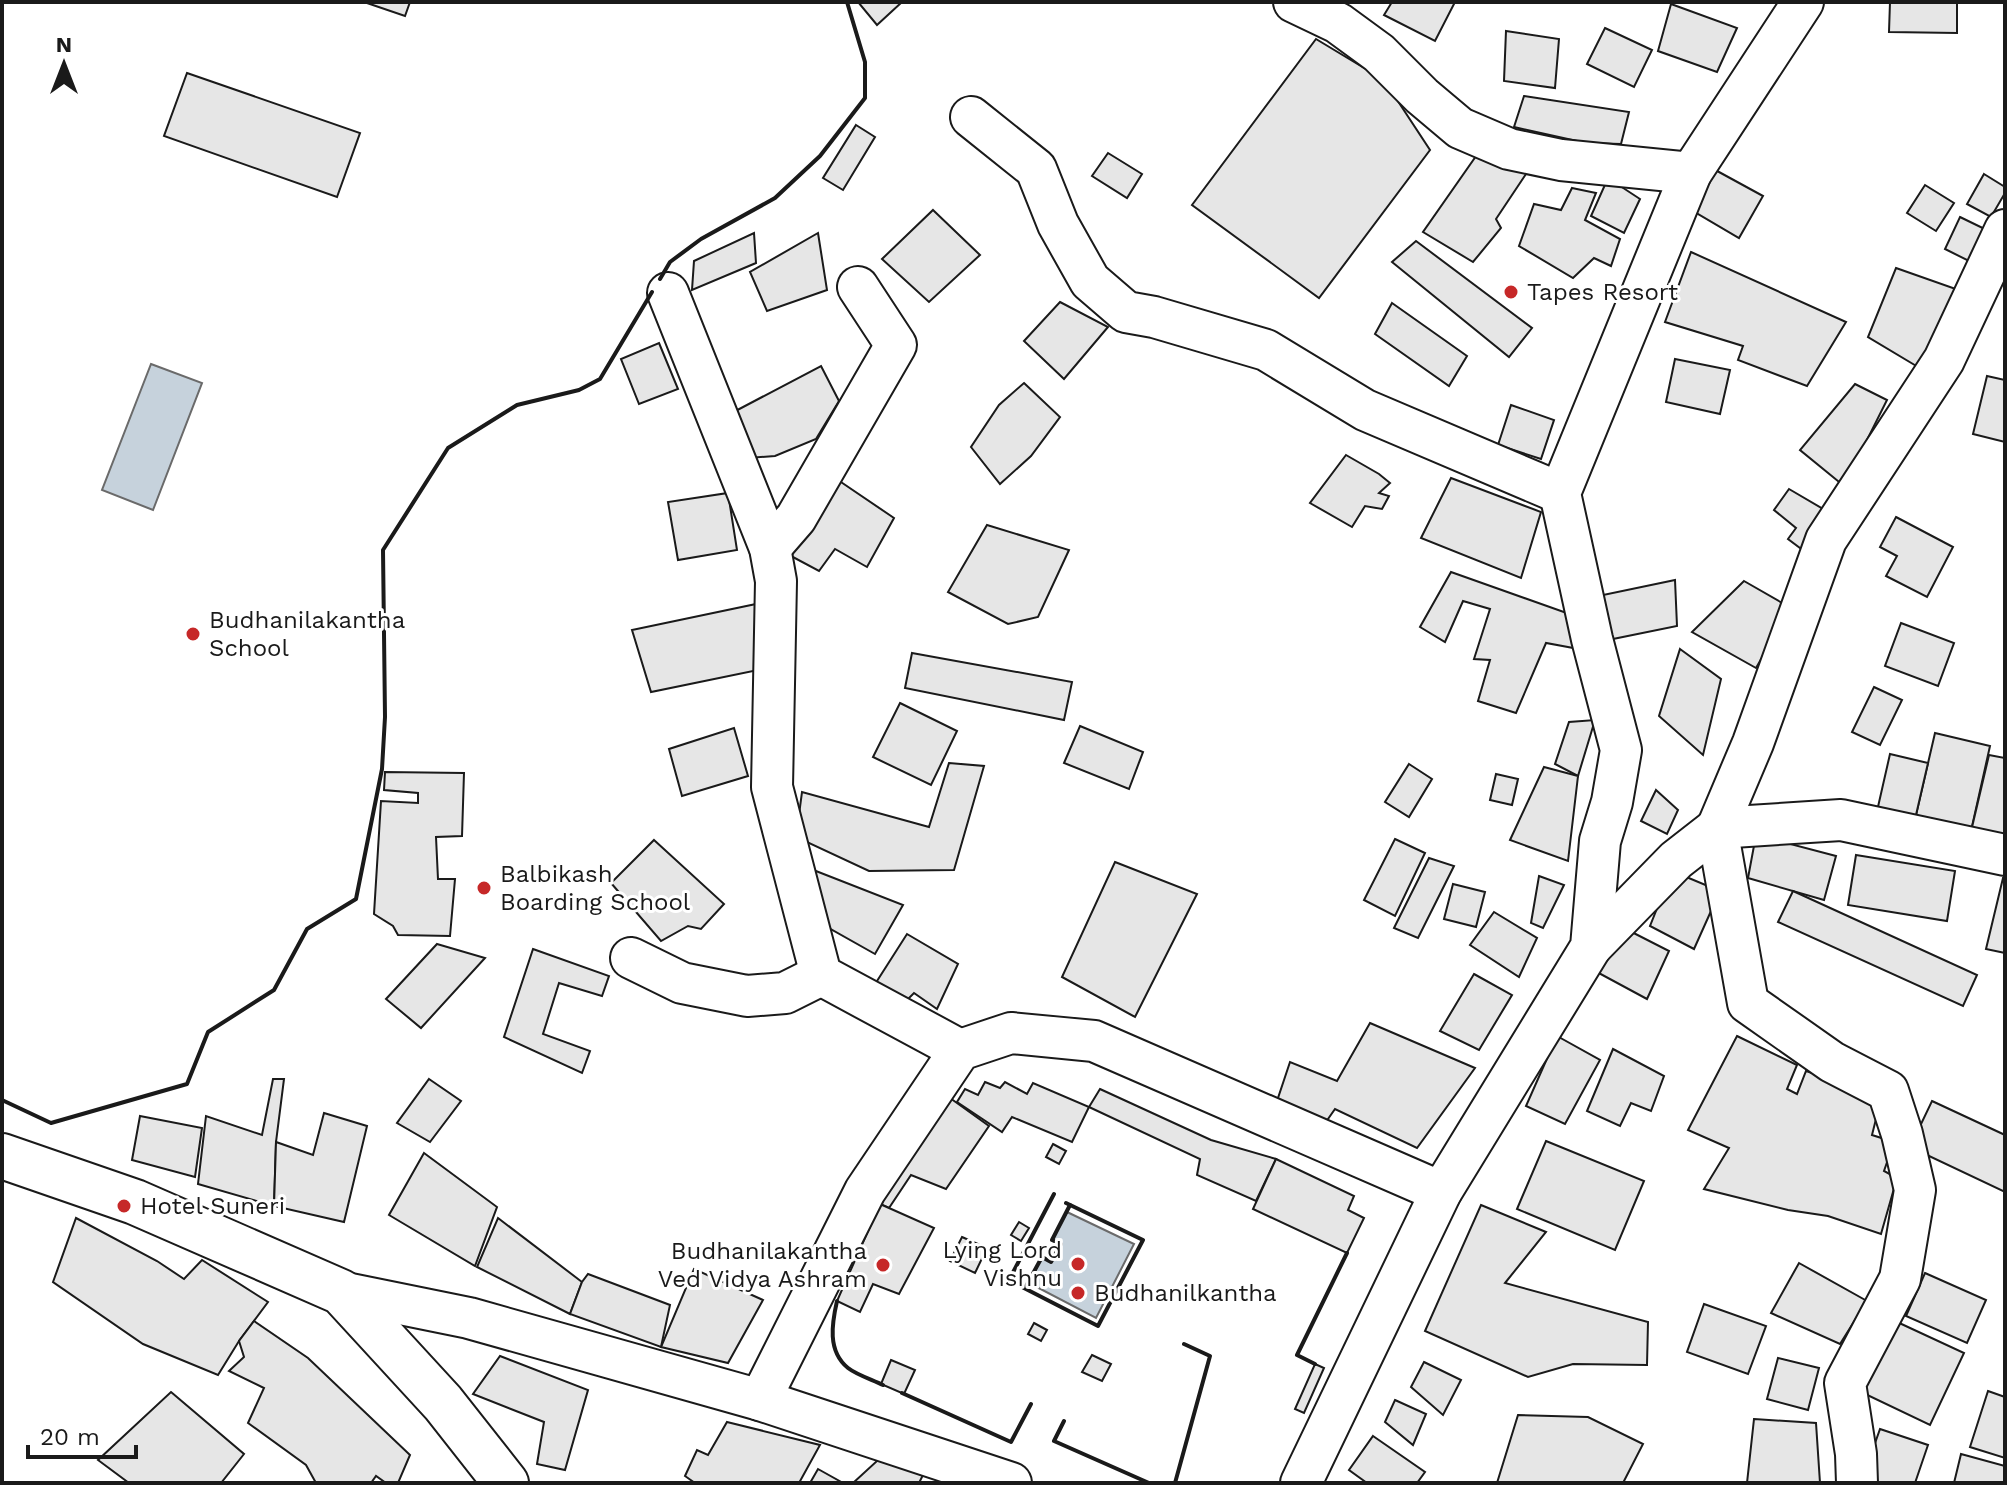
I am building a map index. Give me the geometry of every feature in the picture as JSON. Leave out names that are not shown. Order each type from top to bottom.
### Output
[{"type":"main road","points":[[2,1156],[135,1202],[341,1292],[443,1403],[506,1483]]},
{"type":"street","points":[[1294,2],[1338,23],[1379,53],[1460,128],[1509,149],[1561,160],[1691,173]]},
{"type":"street","points":[[1591,947],[1600,841],[1612,802],[1621,750],[1592,639],[1560,493],[1691,173],[1803,2]]},
{"type":"street","points":[[971,117],[1036,169],[1058,224],[1090,281],[1126,312],[1154,317],[1266,350],[1365,410],[1560,493]]},
{"type":"street","points":[[1314,1479],[1441,1192],[1591,947],[1676,860],[1717,828],[1753,743],[1826,540],[1944,360],[2005,230]]},
{"type":"street","points":[[770,548],[796,518],[896,345],[858,287]]},
{"type":"street","points":[[668,293],[770,548],[776,581],[772,787],[821,975],[960,1050]]},
{"type":"street","points":[[1717,828],[1841,820],[2005,855]]},
{"type":"street","points":[[1717,828],[1748,1003],[1832,1062],[1888,1091],[1915,1190],[1900,1279],[1845,1383],[1856,1454],[1857,1483]]},
{"type":"street","points":[[631,958],[682,983],[747,996],[785,993],[821,975]]},
{"type":"street","points":[[760,1400],[865,1191],[960,1050],[1011,1033],[1094,1041],[1441,1192]]},
{"type":"street","points":[[341,1292],[469,1318],[760,1400],[1011,1483]]},
{"type":"shaded area","points":[[151,364],[202,383],[153,510],[102,490]]},
{"type":"shaded area","points":[[1067,1212],[1134,1244],[1096,1318],[1029,1283],[1042,1257],[1051,1262],[1061,1245],[1052,1240]]},
{"type":"building","points":[[364,2],[410,2],[405,16]]},
{"type":"building","points":[[858,2],[902,2],[877,25]]},
{"type":"building","points":[[1392,2],[1455,2],[1435,41],[1384,15]]},
{"type":"building","points":[[1890,2],[1957,2],[1957,33],[1889,32]]},
{"type":"building","points":[[1671,4],[1737,28],[1717,72],[1658,51]]},
{"type":"building","points":[[1605,28],[1652,50],[1634,87],[1587,64]]},
{"type":"building","points":[[1506,31],[1559,39],[1555,88],[1504,81]]},
{"type":"building","points":[[1316,39],[1384,80],[1430,150],[1319,298],[1192,205]]},
{"type":"building","points":[[187,73],[360,133],[337,197],[164,136]]},
{"type":"building","points":[[1524,96],[1629,112],[1621,144],[1586,143],[1514,127]]},
{"type":"building","points":[[856,125],[875,137],[843,190],[823,178]]},
{"type":"building","points":[[1481,149],[1528,171],[1496,219],[1501,228],[1473,262],[1423,232]]},
{"type":"building","points":[[1108,153],[1142,174],[1127,198],[1092,176]]},
{"type":"building","points":[[1708,166],[1763,196],[1739,238],[1688,208]]},
{"type":"building","points":[[1984,174],[2005,187],[2005,193],[1991,217],[1967,204]]},
{"type":"building","points":[[1608,178],[1640,199],[1624,233],[1591,216]]},
{"type":"building","points":[[1925,185],[1954,203],[1936,231],[1907,213]]},
{"type":"building","points":[[1572,188],[1596,193],[1585,220],[1620,239],[1611,266],[1594,258],[1573,278],[1519,246],[1534,204],[1561,210]]},
{"type":"building","points":[[933,210],[980,255],[929,302],[882,259]]},
{"type":"building","points":[[1960,217],[1993,233],[1977,265],[1945,249]]},
{"type":"building","points":[[754,233],[756,263],[692,290],[694,261]]},
{"type":"building","points":[[818,233],[827,290],[767,311],[750,272]]},
{"type":"building","points":[[1416,241],[1532,328],[1509,357],[1392,262]]},
{"type":"building","points":[[1691,252],[1846,322],[1807,386],[1738,360],[1743,346],[1665,322]]},
{"type":"building","points":[[1896,268],[1970,294],[1923,370],[1868,337]]},
{"type":"building","points":[[1060,302],[1108,327],[1064,379],[1024,341]]},
{"type":"building","points":[[1392,303],[1467,356],[1449,386],[1375,334]]},
{"type":"building","points":[[659,343],[678,389],[639,404],[621,359]]},
{"type":"building","points":[[1675,359],[1730,370],[1720,414],[1666,402]]},
{"type":"building","points":[[821,366],[839,401],[816,439],[775,456],[748,458],[726,416]]},
{"type":"building","points":[[1987,376],[2005,380],[2005,442],[1973,434]]},
{"type":"building","points":[[1024,383],[1060,417],[1031,456],[1000,484],[971,447],[999,405]]},
{"type":"building","points":[[1855,384],[1887,400],[1844,486],[1800,450]]},
{"type":"building","points":[[1511,405],[1554,420],[1541,459],[1498,445]]},
{"type":"building","points":[[1346,455],[1390,483],[1379,493],[1389,496],[1382,509],[1365,506],[1352,527],[1310,503]]},
{"type":"building","points":[[835,478],[894,518],[867,567],[835,549],[819,571],[791,556]]},
{"type":"building","points":[[1451,478],[1541,512],[1521,578],[1421,538]]},
{"type":"building","points":[[1789,489],[1830,513],[1808,554],[1788,539],[1796,528],[1774,510]]},
{"type":"building","points":[[728,493],[737,550],[678,560],[668,502]]},
{"type":"building","points":[[1896,517],[1953,547],[1927,597],[1886,576],[1897,556],[1880,547]]},
{"type":"building","points":[[987,525],[1069,550],[1038,617],[1008,624],[948,592]]},
{"type":"building","points":[[1451,572],[1578,617],[1584,650],[1546,643],[1516,713],[1478,701],[1490,660],[1474,659],[1490,609],[1463,601],[1445,642],[1420,627]]},
{"type":"building","points":[[1675,580],[1677,626],[1608,640],[1603,595]]},
{"type":"building","points":[[1744,581],[1791,608],[1756,668],[1692,632]]},
{"type":"building","points":[[756,604],[763,669],[651,692],[632,630]]},
{"type":"building","points":[[1901,623],[1954,643],[1938,686],[1885,666]]},
{"type":"building","points":[[1680,649],[1721,679],[1703,755],[1659,716]]},
{"type":"building","points":[[912,653],[1072,682],[1064,720],[905,688]]},
{"type":"building","points":[[1874,687],[1902,700],[1880,745],[1852,732]]},
{"type":"building","points":[[900,703],[957,731],[931,785],[873,757]]},
{"type":"building","points":[[1595,720],[1578,776],[1555,764],[1569,722]]},
{"type":"building","points":[[1080,726],[1143,752],[1129,789],[1064,763]]},
{"type":"building","points":[[734,728],[748,776],[682,796],[669,749]]},
{"type":"building","points":[[1935,733],[1990,746],[1969,840],[1913,828]]},
{"type":"building","points":[[1890,754],[1928,763],[1913,828],[1875,820]]},
{"type":"building","points":[[1989,755],[2005,758],[2005,848],[1969,840]]},
{"type":"building","points":[[949,763],[984,766],[954,870],[869,871],[796,837],[802,792],[929,827]]},
{"type":"building","points":[[1409,764],[1432,779],[1409,817],[1385,802]]},
{"type":"building","points":[[1544,767],[1578,776],[1568,861],[1510,840]]},
{"type":"building","points":[[385,772],[464,773],[462,836],[436,837],[438,879],[455,879],[450,936],[398,935],[393,926],[374,914],[381,801],[418,803],[418,793],[384,790]]},
{"type":"building","points":[[1496,774],[1518,779],[1512,805],[1490,800]]},
{"type":"building","points":[[1656,790],[1678,810],[1667,834],[1641,821]]},
{"type":"building","points":[[1756,835],[1836,856],[1824,900],[1748,878]]},
{"type":"building","points":[[1395,839],[1425,853],[1395,916],[1364,900]]},
{"type":"building","points":[[654,840],[724,904],[701,929],[688,926],[661,941],[611,883]]},
{"type":"building","points":[[1856,855],[1955,871],[1947,921],[1848,905]]},
{"type":"building","points":[[1429,858],[1454,866],[1418,938],[1394,928]]},
{"type":"building","points":[[1115,862],[1197,894],[1135,1017],[1062,977]]},
{"type":"building","points":[[798,864],[903,905],[875,954],[813,919]]},
{"type":"building","points":[[1672,871],[1720,891],[1694,949],[1650,926]]},
{"type":"building","points":[[1539,876],[1564,885],[1543,928],[1531,923]]},
{"type":"building","points":[[2005,878],[2005,953],[1986,949]]},
{"type":"building","points":[[1453,884],[1485,892],[1476,927],[1444,919]]},
{"type":"building","points":[[1793,891],[1977,975],[1963,1006],[1778,922]]},
{"type":"building","points":[[1494,912],[1537,938],[1519,977],[1470,945]]},
{"type":"building","points":[[1616,924],[1669,951],[1647,999],[1595,971]]},
{"type":"building","points":[[907,934],[958,964],[937,1009],[914,993],[896,1011],[870,992]]},
{"type":"building","points":[[437,944],[485,958],[421,1028],[386,999]]},
{"type":"building","points":[[533,949],[609,976],[602,996],[559,983],[543,1034],[590,1051],[582,1073],[504,1037]]},
{"type":"building","points":[[1474,974],[1512,995],[1479,1050],[1440,1031]]},
{"type":"building","points":[[1370,1023],[1475,1068],[1417,1148],[1335,1109],[1321,1129],[1275,1107],[1290,1062],[1337,1081]]},
{"type":"building","points":[[1557,1036],[1600,1060],[1565,1124],[1526,1106]]},
{"type":"building","points":[[1737,1036],[1797,1065],[1787,1089],[1797,1094],[1806,1071],[1882,1095],[1872,1135],[1894,1142],[1884,1171],[1897,1178],[1881,1234],[1828,1216],[1788,1210],[1704,1189],[1729,1148],[1688,1130]]},
{"type":"building","points":[[1613,1049],[1664,1076],[1651,1111],[1631,1103],[1620,1126],[1587,1111]]},
{"type":"building","points":[[273,1079],[284,1079],[276,1142],[274,1206],[198,1184],[206,1116],[262,1135]]},
{"type":"building","points":[[429,1079],[461,1101],[430,1142],[397,1123]]},
{"type":"building","points":[[985,1082],[1000,1088],[1005,1082],[1027,1094],[1033,1083],[1089,1107],[1072,1142],[1012,1117],[1002,1132],[957,1102],[965,1089],[978,1095]]},
{"type":"building","points":[[1100,1089],[1211,1140],[1276,1159],[1256,1201],[1197,1175],[1200,1159],[1089,1107]]},
{"type":"building","points":[[950,1098],[989,1126],[946,1189],[911,1175],[889,1208],[880,1204]]},
{"type":"building","points":[[1932,1101],[2005,1135],[2005,1192],[1910,1147]]},
{"type":"building","points":[[324,1113],[367,1126],[344,1222],[274,1206],[276,1142],[313,1155]]},
{"type":"building","points":[[140,1116],[202,1128],[195,1177],[132,1160]]},
{"type":"building","points":[[1546,1141],[1644,1181],[1615,1250],[1517,1209]]},
{"type":"building","points":[[1053,1144],[1066,1151],[1059,1164],[1046,1157]]},
{"type":"building","points":[[424,1153],[497,1207],[475,1266],[389,1215]]},
{"type":"building","points":[[1276,1159],[1354,1196],[1348,1210],[1364,1218],[1347,1253],[1253,1209]]},
{"type":"building","name":"Budhanilakantha Ved Vidya Ashram","points":[[880,1204],[934,1228],[899,1294],[873,1284],[860,1312],[837,1301]]},
{"type":"building","points":[[1481,1205],[1546,1232],[1505,1283],[1648,1322],[1647,1365],[1573,1364],[1528,1377],[1425,1331]]},
{"type":"building","points":[[76,1218],[184,1279],[202,1260],[268,1302],[218,1375],[143,1344],[53,1282]]},
{"type":"building","points":[[498,1218],[582,1282],[570,1314],[477,1267]]},
{"type":"building","points":[[1019,1222],[1029,1228],[1021,1241],[1011,1235]]},
{"type":"building","points":[[962,1237],[987,1248],[975,1273],[950,1261]]},
{"type":"building","points":[[1799,1263],[1867,1301],[1840,1344],[1771,1313]]},
{"type":"building","points":[[694,1269],[763,1300],[728,1363],[661,1347]]},
{"type":"building","points":[[1925,1273],[1986,1300],[1967,1343],[1906,1316]]},
{"type":"building","points":[[588,1274],[670,1305],[661,1347],[570,1314]]},
{"type":"building","points":[[1704,1304],[1766,1326],[1748,1374],[1687,1352]]},
{"type":"building","points":[[254,1321],[308,1358],[410,1455],[398,1483],[386,1483],[376,1476],[371,1483],[316,1483],[306,1465],[248,1423],[264,1388],[229,1371],[244,1357],[239,1341]]},
{"type":"building","points":[[1895,1321],[1964,1353],[1930,1425],[1861,1392]]},
{"type":"building","points":[[1034,1323],[1047,1330],[1041,1341],[1028,1334]]},
{"type":"building","points":[[1092,1355],[1111,1364],[1102,1381],[1082,1372]]},
{"type":"building","points":[[500,1356],[588,1390],[565,1470],[537,1464],[544,1422],[473,1394]]},
{"type":"building","points":[[1778,1358],[1819,1368],[1808,1410],[1767,1399]]},
{"type":"building","points":[[891,1360],[915,1370],[904,1394],[881,1384]]},
{"type":"building","points":[[1424,1362],[1461,1380],[1443,1415],[1411,1387]]},
{"type":"building","points":[[1315,1364],[1324,1368],[1304,1413],[1295,1409]]},
{"type":"building","points":[[1988,1391],[2005,1397],[2005,1458],[1970,1447]]},
{"type":"building","points":[[171,1392],[244,1454],[221,1483],[129,1483],[98,1460]]},
{"type":"building","points":[[1395,1400],[1426,1414],[1413,1445],[1385,1422]]},
{"type":"building","points":[[1518,1415],[1588,1417],[1643,1444],[1623,1483],[1497,1483]]},
{"type":"building","points":[[1754,1419],[1816,1423],[1820,1483],[1747,1483]]},
{"type":"building","points":[[727,1422],[820,1445],[799,1483],[695,1483],[685,1476],[697,1450],[708,1455]]},
{"type":"building","points":[[1880,1429],[1928,1445],[1915,1483],[1861,1483]]},
{"type":"building","points":[[1373,1436],[1425,1472],[1417,1483],[1367,1483],[1349,1470]]},
{"type":"building","points":[[1961,1454],[2005,1466],[2005,1483],[1954,1483]]},
{"type":"building","points":[[878,1460],[924,1473],[919,1483],[853,1483]]},
{"type":"building","points":[[818,1469],[843,1483],[810,1483]]},
{"type":"wall","points":[[660,279],[670,262],[701,239],[775,198],[820,156],[865,98],[865,62],[847,2]]},
{"type":"wall","points":[[2,1100],[51,1123],[187,1084],[208,1032],[274,990],[307,929],[356,899],[382,769],[385,717],[383,550],[448,448],[517,405],[579,390],[600,379],[652,292]]},
{"type":"wall","points":[[1009,1280],[1054,1194]]},
{"type":"wall","points":[[1022,1287],[1098,1326],[1143,1240],[1066,1203]]},
{"type":"wall","points":[[1025,1288],[1042,1257],[1051,1262],[1061,1244],[1052,1240],[1070,1205]]},
{"type":"wall","points":[[1315,1364],[1297,1355],[1347,1253]]},
{"type":"wall","points":[[837,1301],[833,1336],[841,1361],[852,1371],[883,1385]]},
{"type":"wall","points":[[1175,1483],[1210,1356],[1184,1344]]},
{"type":"wall","points":[[902,1393],[1011,1442],[1031,1404]]},
{"type":"wall","points":[[1064,1421],[1054,1441],[1149,1483]]},
{"type":"place","name":"Tapes Resort","points":[[1511,292]]},
{"type":"place","name":"Budhanilakantha School","points":[[193,634]]},
{"type":"place","name":"Balbikash Boarding School","points":[[484,888]]},
{"type":"place","name":"Hotel Suneri","points":[[124,1206]]},
{"type":"place","name":"Lying Lord Vishnu","points":[[1078,1264]]},
{"type":"place","name":"Budhanilakantha Ved Vidya Ashram","points":[[883,1265]]},
{"type":"place","name":"Budhanilkantha","points":[[1078,1293]]}]
